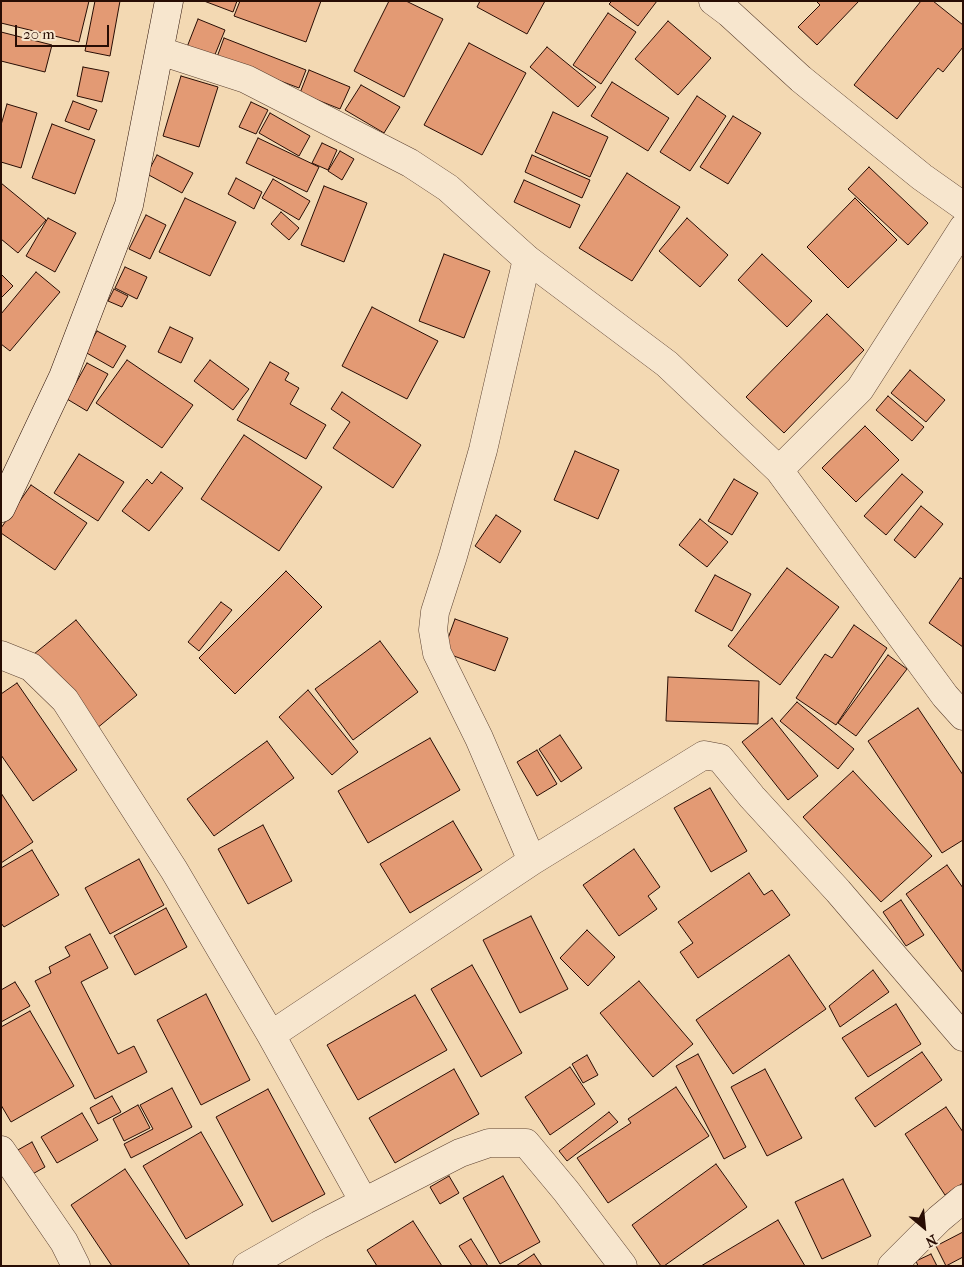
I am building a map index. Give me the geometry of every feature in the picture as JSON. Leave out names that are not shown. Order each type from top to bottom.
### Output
[{"type":"street","points":[[1,508],[63,377],[129,205],[169,1]]},
{"type":"street","points":[[713,1],[729,13],[801,79],[922,177],[963,206]]},
{"type":"street","points":[[160,51],[246,79],[410,163],[448,188],[527,259],[667,364],[780,470],[945,696],[963,716]]},
{"type":"street","points":[[780,470],[860,389],[963,228]]},
{"type":"street","points":[[527,259],[483,450],[435,612],[433,630],[437,653],[479,738],[532,861]]},
{"type":"street","points":[[1,655],[31,667],[65,700],[174,870],[271,1035],[364,1202]]},
{"type":"street","points":[[271,1035],[532,861],[704,755],[720,758],[752,798],[838,892],[963,1037]]},
{"type":"street","points":[[247,1266],[319,1225],[460,1153],[489,1143],[526,1142],[623,1266]]},
{"type":"street","points":[[1,1150],[64,1242],[76,1266]]},
{"type":"street","points":[[892,1266],[939,1219],[963,1199]]},
{"type":"building","points":[[1,1],[89,1],[79,42],[1,23]]},
{"type":"building","points":[[95,1],[120,1],[110,56],[85,51]]},
{"type":"building","points":[[204,1],[237,1],[233,12]]},
{"type":"building","points":[[240,1],[321,1],[306,42],[234,16]]},
{"type":"building","points":[[389,1],[406,1],[443,19],[404,97],[354,71]]},
{"type":"building","points":[[480,1],[545,1],[527,34],[477,7]]},
{"type":"building","points":[[612,1],[657,1],[638,26],[609,4]]},
{"type":"building","points":[[816,1],[859,1],[817,45],[798,27],[820,5]]},
{"type":"building","points":[[921,1],[933,1],[963,25],[963,47],[943,72],[938,68],[897,119],[854,85]]},
{"type":"building","points":[[608,13],[636,32],[601,84],[573,65]]},
{"type":"building","points":[[198,19],[225,30],[214,57],[187,47]]},
{"type":"building","points":[[668,21],[711,58],[678,95],[635,59]]},
{"type":"building","points":[[1,32],[52,45],[45,72],[1,61]]},
{"type":"building","points":[[224,38],[306,70],[299,88],[217,57]]},
{"type":"building","points":[[469,43],[526,73],[482,155],[424,125]]},
{"type":"building","points":[[547,47],[596,87],[578,107],[530,67]]},
{"type":"building","points":[[83,67],[109,72],[102,102],[77,96]]},
{"type":"building","points":[[309,70],[350,87],[340,109],[300,93]]},
{"type":"building","points":[[181,76],[218,87],[199,147],[163,136]]},
{"type":"building","points":[[612,82],[669,118],[648,151],[591,116]]},
{"type":"building","points":[[361,85],[400,107],[384,133],[345,110]]},
{"type":"building","points":[[697,96],[726,116],[690,171],[660,152]]},
{"type":"building","points":[[73,101],[97,110],[89,130],[65,121]]},
{"type":"building","points":[[251,102],[268,110],[256,134],[239,127]]},
{"type":"building","points":[[7,104],[37,113],[21,168],[1,162],[1,125]]},
{"type":"building","points":[[553,112],[608,137],[590,177],[535,152]]},
{"type":"building","points":[[270,113],[310,136],[299,156],[259,133]]},
{"type":"building","points":[[733,116],[761,133],[728,184],[700,167]]},
{"type":"building","points":[[52,124],[95,140],[75,194],[32,178]]},
{"type":"building","points":[[258,138],[319,167],[307,192],[246,163]]},
{"type":"building","points":[[322,143],[337,150],[328,170],[312,163]]},
{"type":"building","points":[[340,151],[354,159],[342,180],[328,171]]},
{"type":"building","points":[[157,155],[193,173],[182,193],[147,174]]},
{"type":"building","points":[[532,155],[590,180],[582,198],[525,172]]},
{"type":"building","points":[[869,167],[928,223],[908,245],[848,189]]},
{"type":"building","points":[[627,173],[680,207],[632,281],[579,248]]},
{"type":"building","points":[[236,178],[262,192],[254,209],[228,194]]},
{"type":"building","points":[[273,179],[310,201],[299,220],[262,198]]},
{"type":"building","points":[[524,180],[580,205],[570,228],[514,202]]},
{"type":"building","points":[[1,183],[46,220],[18,253],[1,239]]},
{"type":"building","points":[[324,186],[367,203],[344,262],[301,245]]},
{"type":"building","points":[[185,198],[236,222],[210,276],[159,252]]},
{"type":"building","points":[[855,198],[897,240],[848,288],[807,247]]},
{"type":"building","points":[[281,212],[299,228],[289,240],[271,224]]},
{"type":"building","points":[[146,215],[166,225],[150,259],[129,249]]},
{"type":"building","points":[[48,218],[76,233],[55,272],[26,256]]},
{"type":"building","points":[[687,218],[728,255],[700,287],[659,251]]},
{"type":"building","points":[[444,254],[490,271],[464,338],[419,321]]},
{"type":"building","points":[[762,254],[812,301],[787,327],[738,280]]},
{"type":"building","points":[[125,267],[147,277],[137,299],[115,288]]},
{"type":"building","points":[[36,272],[60,292],[10,351],[1,344],[1,314]]},
{"type":"building","points":[[1,274],[13,286],[1,298]]},
{"type":"building","points":[[114,289],[128,296],[122,307],[108,301]]},
{"type":"building","points":[[372,307],[438,341],[407,399],[342,366]]},
{"type":"building","points":[[827,314],[864,350],[784,433],[746,397]]},
{"type":"building","points":[[170,327],[193,338],[181,363],[158,352]]},
{"type":"building","points":[[97,331],[126,346],[113,368],[85,352]]},
{"type":"building","points":[[127,360],[193,405],[162,448],[96,403]]},
{"type":"building","points":[[210,360],[249,389],[233,410],[194,381]]},
{"type":"building","points":[[270,362],[289,373],[285,380],[299,388],[290,404],[326,425],[306,459],[237,420]]},
{"type":"building","points":[[87,363],[108,374],[87,411],[67,399]]},
{"type":"building","points":[[910,370],[945,400],[926,422],[891,393]]},
{"type":"building","points":[[342,392],[421,445],[393,488],[333,448],[350,422],[331,409]]},
{"type":"building","points":[[888,396],[924,427],[912,441],[876,410]]},
{"type":"building","points":[[865,426],[899,460],[856,502],[822,468]]},
{"type":"building","points":[[244,435],[322,487],[279,551],[201,499]]},
{"type":"building","points":[[575,451],[619,470],[598,519],[554,500]]},
{"type":"building","points":[[79,454],[124,482],[98,521],[54,493]]},
{"type":"building","points":[[161,472],[183,488],[149,531],[122,511],[147,479],[152,484]]},
{"type":"building","points":[[902,474],[923,492],[886,535],[864,516]]},
{"type":"building","points":[[734,479],[758,493],[732,535],[708,521]]},
{"type":"building","points":[[31,485],[87,523],[55,570],[1,533],[1,528]]},
{"type":"building","points":[[921,506],[943,524],[915,558],[894,540]]},
{"type":"building","points":[[496,515],[521,531],[500,563],[475,546]]},
{"type":"building","points":[[700,519],[728,542],[707,567],[679,545]]},
{"type":"building","points":[[787,568],[839,607],[780,685],[728,646]]},
{"type":"building","points":[[286,571],[322,607],[235,694],[199,658]]},
{"type":"building","points":[[715,575],[751,594],[732,631],[695,611]]},
{"type":"building","points":[[960,578],[963,579],[963,647],[929,623]]},
{"type":"building","points":[[221,602],[232,610],[199,651],[188,642]]},
{"type":"building","points":[[455,619],[508,638],[495,671],[443,652]]},
{"type":"building","points":[[76,620],[137,695],[96,729],[34,654]]},
{"type":"building","points":[[854,625],[887,648],[836,725],[796,698],[825,654],[832,658]]},
{"type":"building","points":[[380,641],[418,692],[353,740],[315,689]]},
{"type":"building","points":[[888,655],[907,669],[856,736],[838,723]]},
{"type":"building","points":[[668,677],[759,681],[758,724],[666,721]]},
{"type":"building","points":[[17,683],[77,770],[33,801],[1,755],[1,694]]},
{"type":"building","points":[[308,690],[358,752],[332,775],[279,717]]},
{"type":"building","points":[[797,702],[854,749],[838,769],[780,721]]},
{"type":"building","points":[[918,708],[963,775],[963,840],[942,853],[868,741]]},
{"type":"building","points":[[772,718],[818,776],[788,800],[742,742]]},
{"type":"building","points":[[560,735],[582,768],[561,782],[539,749]]},
{"type":"building","points":[[430,738],[460,790],[368,843],[338,791]]},
{"type":"building","points":[[267,741],[294,778],[214,836],[187,799]]},
{"type":"building","points":[[537,750],[557,784],[537,796],[517,762]]},
{"type":"building","points":[[853,771],[932,856],[881,902],[803,817]]},
{"type":"building","points":[[710,788],[747,851],[711,872],[674,808]]},
{"type":"building","points":[[1,793],[33,842],[1,863]]},
{"type":"building","points":[[453,821],[482,870],[410,913],[380,864]]},
{"type":"building","points":[[263,825],[292,881],[248,904],[218,849]]},
{"type":"building","points":[[634,849],[660,887],[648,896],[657,909],[619,936],[583,885]]},
{"type":"building","points":[[32,850],[59,895],[4,927],[1,923],[1,868]]},
{"type":"building","points":[[139,859],[164,905],[110,934],[85,888]]},
{"type":"building","points":[[947,865],[963,888],[963,973],[906,894]]},
{"type":"building","points":[[749,873],[764,895],[772,890],[790,915],[698,978],[680,952],[693,943],[678,922]]},
{"type":"building","points":[[901,900],[924,935],[906,946],[883,912]]},
{"type":"building","points":[[166,908],[187,947],[135,975],[114,936]]},
{"type":"building","points":[[531,916],[568,989],[520,1013],[483,940]]},
{"type":"building","points":[[587,930],[615,957],[588,986],[560,958]]},
{"type":"building","points":[[90,934],[108,968],[81,982],[118,1054],[134,1046],[147,1072],[95,1099],[35,981],[51,973],[49,967],[70,956],[65,947]]},
{"type":"building","points":[[789,955],[826,1009],[733,1074],[696,1020]]},
{"type":"building","points":[[472,965],[522,1053],[481,1077],[431,989]]},
{"type":"building","points":[[873,970],[889,992],[840,1027],[829,1006]]},
{"type":"building","points":[[639,981],[693,1044],[653,1077],[600,1013]]},
{"type":"building","points":[[15,982],[30,1006],[1,1022],[1,990]]},
{"type":"building","points":[[206,994],[250,1080],[201,1105],[157,1020]]},
{"type":"building","points":[[415,995],[447,1050],[358,1100],[327,1045]]},
{"type":"building","points":[[896,1004],[921,1044],[868,1077],[842,1038]]},
{"type":"building","points":[[30,1011],[74,1086],[11,1122],[1,1105],[1,1027]]},
{"type":"building","points":[[922,1052],[942,1080],[875,1127],[855,1098]]},
{"type":"building","points":[[698,1054],[746,1147],[724,1159],[676,1066]]},
{"type":"building","points":[[587,1055],[598,1075],[583,1083],[572,1064]]},
{"type":"building","points":[[570,1067],[595,1104],[550,1135],[525,1097]]},
{"type":"building","points":[[454,1069],[479,1114],[395,1163],[369,1118]]},
{"type":"building","points":[[765,1069],[802,1138],[767,1156],[731,1087]]},
{"type":"building","points":[[676,1087],[709,1136],[608,1203],[577,1158],[631,1123],[628,1119]]},
{"type":"building","points":[[172,1088],[192,1127],[131,1158],[124,1144],[153,1129],[140,1105]]},
{"type":"building","points":[[268,1089],[325,1194],[272,1222],[216,1117]]},
{"type":"building","points":[[112,1096],[121,1112],[98,1124],[90,1108]]},
{"type":"building","points":[[138,1105],[150,1128],[124,1141],[113,1119]]},
{"type":"building","points":[[946,1107],[963,1132],[963,1183],[945,1195],[905,1134]]},
{"type":"building","points":[[609,1112],[618,1122],[567,1161],[559,1151]]},
{"type":"building","points":[[82,1113],[98,1140],[57,1163],[41,1137]]},
{"type":"building","points":[[201,1132],[243,1205],[186,1239],[143,1166]]},
{"type":"building","points":[[32,1142],[45,1167],[29,1176],[16,1151]]},
{"type":"building","points":[[716,1164],[747,1207],[664,1266],[661,1266],[632,1225]]},
{"type":"building","points":[[125,1169],[190,1266],[112,1266],[71,1205]]},
{"type":"building","points":[[449,1176],[459,1193],[440,1204],[430,1187]]},
{"type":"building","points":[[503,1176],[540,1242],[500,1264],[463,1198]]},
{"type":"building","points":[[843,1179],[871,1236],[822,1259],[795,1202]]},
{"type":"building","points":[[778,1220],[805,1266],[701,1266]]},
{"type":"building","points":[[413,1221],[442,1266],[377,1266],[367,1250]]},
{"type":"building","points":[[963,1232],[963,1257],[946,1266],[936,1246]]},
{"type":"building","points":[[471,1239],[488,1266],[472,1266],[459,1246]]},
{"type":"building","points":[[534,1254],[542,1266],[516,1266]]},
{"type":"building","points":[[931,1254],[937,1266],[918,1266],[916,1261]]}]
